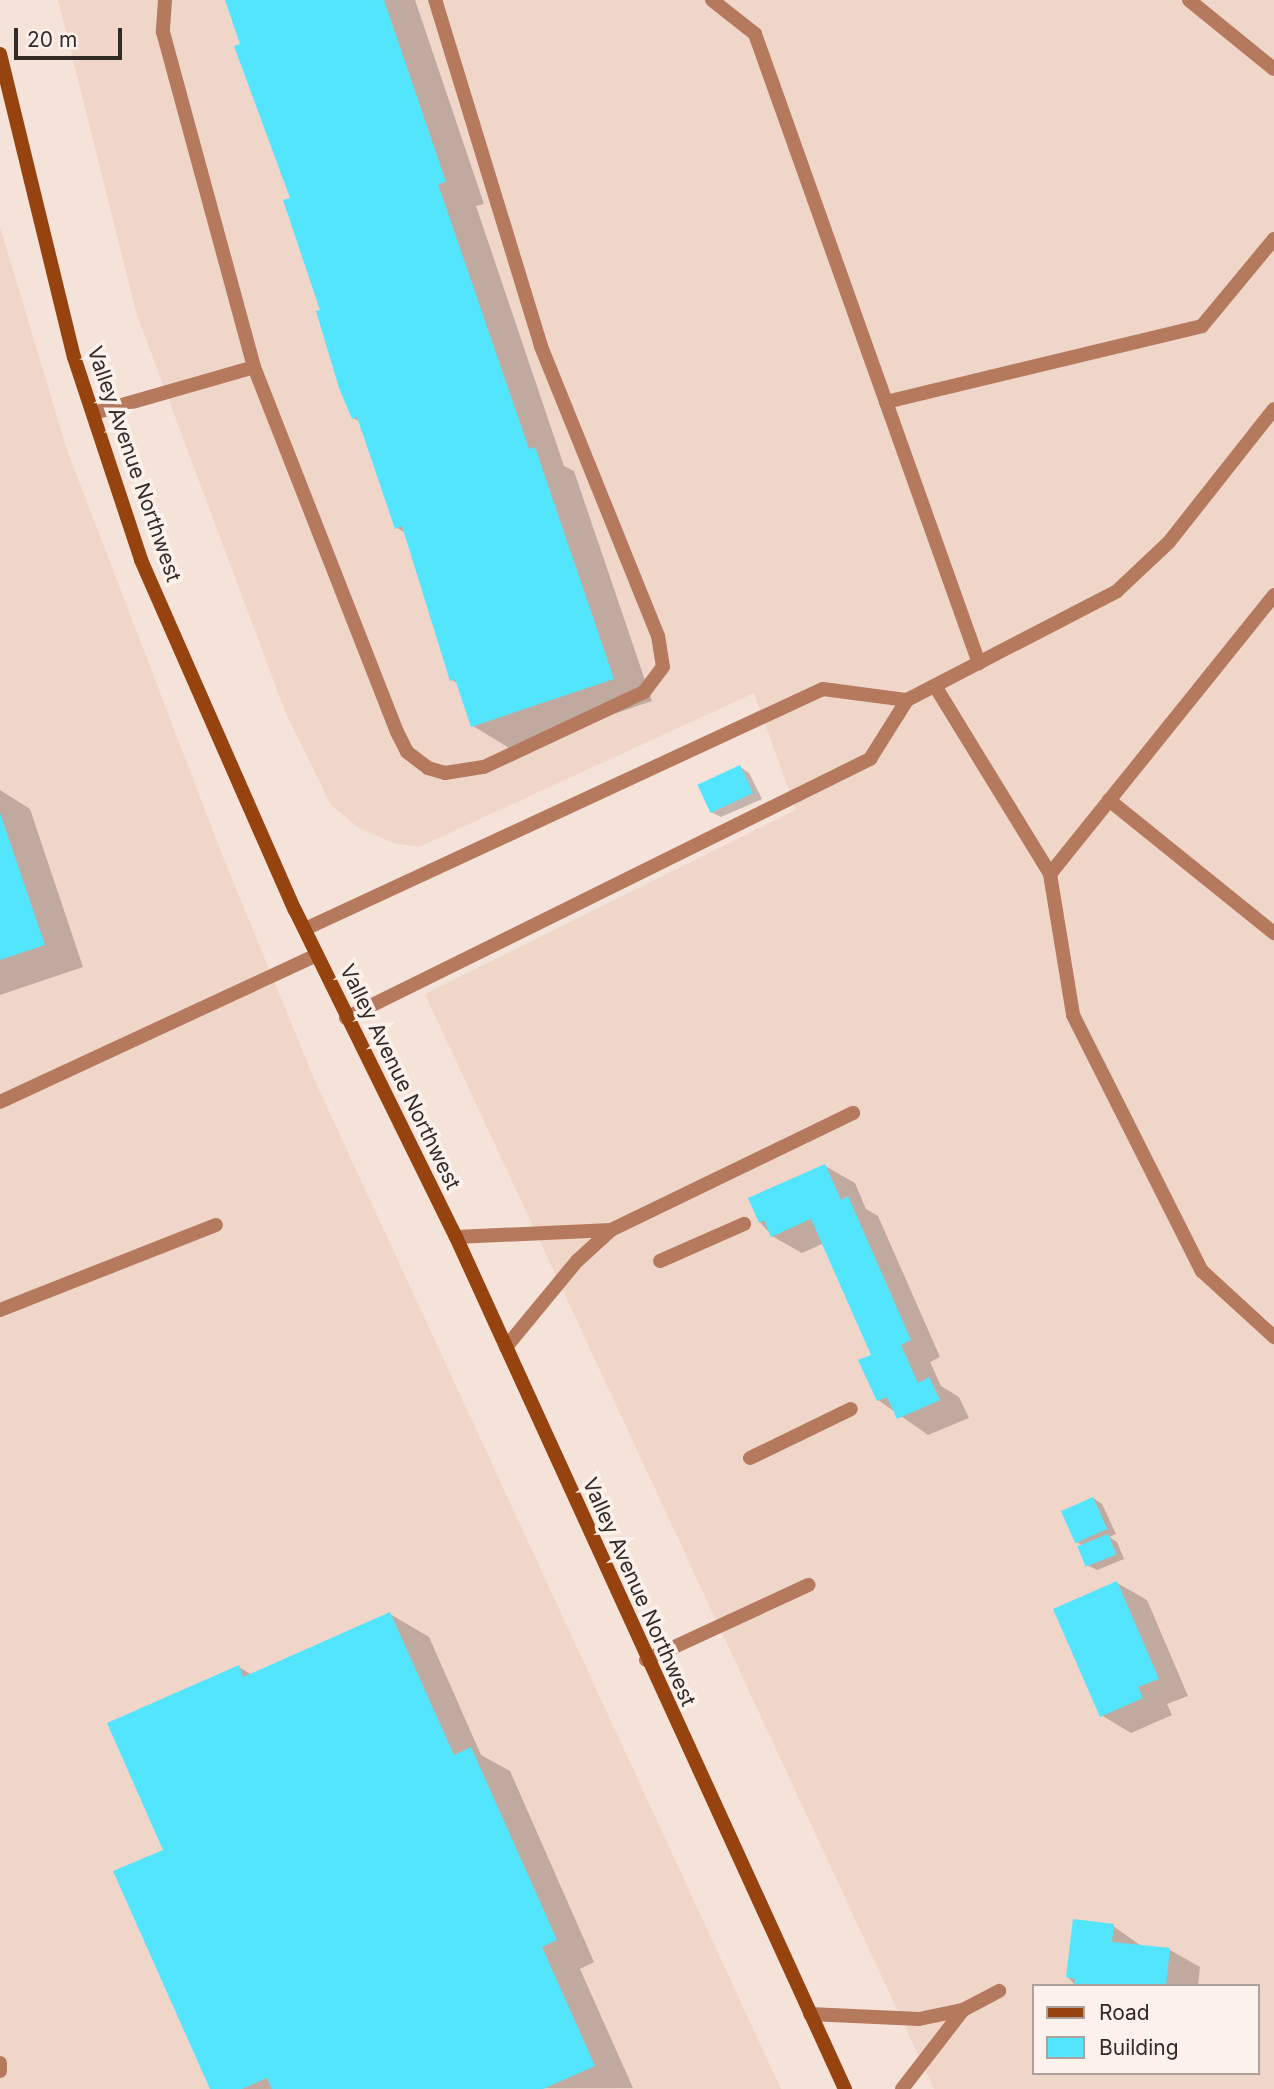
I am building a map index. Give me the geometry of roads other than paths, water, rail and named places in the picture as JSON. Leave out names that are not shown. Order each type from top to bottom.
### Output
[{"type":"main road","name":"Valley Avenue Northwest","points":[[0,54],[74,357],[141,560],[304,929],[456,1237],[646,1660],[845,2089]]},
{"type":"lane","points":[[165,0],[163,32],[254,367],[407,752],[428,768],[445,774],[484,766],[644,692],[657,681],[663,667],[658,636],[541,346],[435,0]]},
{"type":"lane","points":[[712,0],[755,34],[979,663]]},
{"type":"lane","points":[[1189,0],[1274,69]]},
{"type":"lane","points":[[886,402],[1202,326],[1274,239]]},
{"type":"lane","points":[[94,413],[254,367]]},
{"type":"lane","points":[[346,1018],[870,759],[907,700],[1117,591],[1169,542],[1274,409]]},
{"type":"lane","points":[[1050,874],[1274,595]]},
{"type":"lane","points":[[935,685],[1050,874],[1073,1015],[1202,1271],[1274,1337]]},
{"type":"lane","points":[[304,929],[823,689],[907,700]]},
{"type":"lane","points":[[1109,800],[1274,933]]},
{"type":"lane","points":[[0,1102],[317,955]]},
{"type":"lane","points":[[506,1347],[577,1261],[611,1230],[853,1113]]},
{"type":"lane","points":[[660,1261],[744,1224]]},
{"type":"lane","points":[[0,1310],[216,1225]]},
{"type":"lane","points":[[456,1237],[611,1230]]},
{"type":"lane","points":[[750,1458],[852,1409]]},
{"type":"lane","points":[[646,1660],[808,1585]]},
{"type":"lane","points":[[810,2014],[919,2019],[963,2010],[999,1991]]},
{"type":"lane","points":[[902,2089],[963,2010]]},
{"type":"lane","points":[[0,2063],[0,2071]]}]
